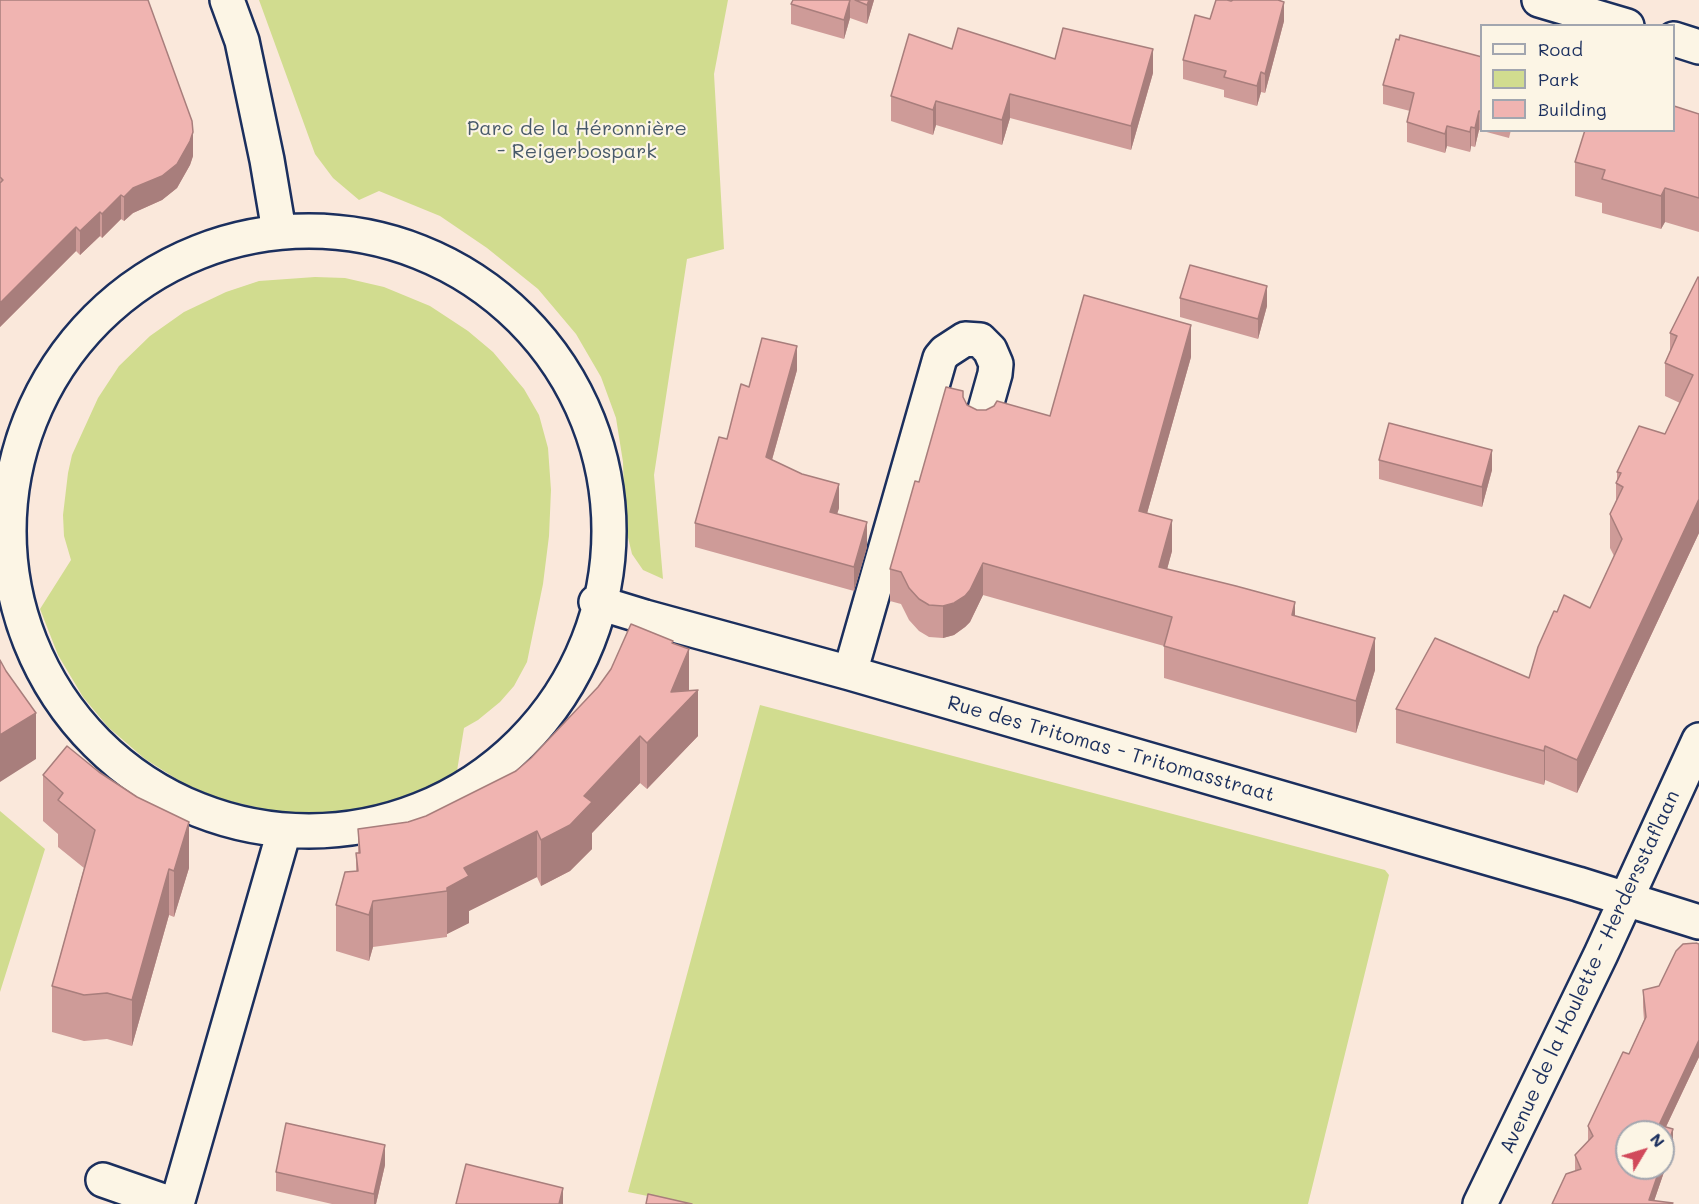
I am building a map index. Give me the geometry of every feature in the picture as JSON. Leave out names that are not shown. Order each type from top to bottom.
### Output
[{"type":"street","points":[[227,0],[242,41],[279,231]]},
{"type":"street","points":[[1539,0],[1620,24]]},
{"type":"street","points":[[1675,39],[1699,46]]},
{"type":"street","points":[[327,225],[407,245],[439,258],[465,273],[494,291],[516,311],[559,360],[583,401],[593,427],[599,473],[600,538],[596,602],[571,681],[548,721],[506,761],[453,797],[393,821],[330,832],[283,835],[218,821],[185,804],[133,774],[88,733],[53,685],[27,630],[13,572],[10,512],[10,447],[74,345],[115,302],[165,267],[220,244],[279,231],[327,225]]},
{"type":"street","points":[[850,673],[940,358],[965,339],[980,340],[990,350],[996,364],[981,423]]},
{"type":"street","name":"Rue des Tritomas - Tritomasstraat","points":[[596,602],[850,673],[1578,884],[1699,922]]},
{"type":"street","name":"Avenue de la Houlette - Herdersstaflaan","points":[[1480,1204],[1596,964],[1699,740]]},
{"type":"street","points":[[177,1204],[283,835]]},
{"type":"street","points":[[103,1180],[172,1204]]},
{"type":"green space","name":"Parc de la Héronnière - Reigerbospark","points":[[259,0],[728,0],[714,74],[724,249],[687,259],[654,475],[663,579],[643,570],[632,554],[625,525],[623,462],[616,418],[601,377],[576,334],[538,289],[487,248],[440,216],[379,191],[359,200],[333,178],[315,154]]},
{"type":"green space","points":[[315,277],[345,278],[384,287],[430,306],[468,331],[493,352],[524,389],[539,415],[548,448],[551,490],[549,536],[543,584],[527,662],[514,686],[500,702],[464,728],[456,777],[373,808],[343,812],[278,812],[220,799],[183,783],[145,759],[108,727],[83,697],[58,655],[40,609],[71,560],[64,536],[63,515],[72,455],[98,398],[119,366],[150,336],[184,312],[226,292],[259,281]]},
{"type":"green space","points":[[760,705],[1385,870],[1389,875],[1308,1204],[687,1204],[628,1192]]},
{"type":"green space","points":[[0,811],[45,849],[0,992]]},
{"type":"building","points":[[0,0],[148,0],[192,121],[193,132],[177,164],[162,176],[133,188],[124,197],[121,195],[80,231],[76,227],[0,303],[0,183],[3,180],[0,177]]},
{"type":"building","points":[[793,0],[850,0],[844,20],[791,4]]},
{"type":"building","points":[[855,0],[869,0],[867,5]]},
{"type":"building","points":[[1216,0],[1278,0],[1284,2],[1265,74],[1261,72],[1257,86],[1224,77],[1226,71],[1183,60],[1195,15],[1210,19]]},
{"type":"building","points":[[958,28],[1055,59],[1063,28],[1153,49],[1131,126],[1010,94],[1002,120],[936,101],[933,110],[891,96],[909,34],[952,49]]},
{"type":"building","points":[[1400,35],[1480,56],[1480,111],[1475,128],[1471,127],[1470,132],[1447,126],[1445,134],[1407,122],[1414,93],[1383,85],[1396,39],[1399,40]]},
{"type":"building","points":[[1675,106],[1699,114],[1699,198],[1665,188],[1661,196],[1602,179],[1605,170],[1575,162],[1584,132],[1675,132]]},
{"type":"building","points":[[1190,265],[1267,286],[1258,319],[1180,298]]},
{"type":"building","points":[[1698,277],[1699,499],[1577,760],[1545,746],[1544,751],[1396,709],[1435,638],[1529,678],[1538,647],[1564,595],[1590,608],[1622,539],[1610,514],[1623,487],[1616,483],[1621,473],[1617,472],[1639,426],[1665,434],[1693,375],[1665,363],[1677,336],[1670,333]]},
{"type":"building","points":[[1084,295],[1191,325],[1139,511],[1172,520],[1159,567],[1295,602],[1292,615],[1375,638],[1356,701],[1164,646],[1172,617],[983,563],[965,596],[954,603],[943,606],[929,605],[919,599],[909,588],[901,572],[890,569],[915,481],[919,482],[946,387],[963,391],[967,405],[977,410],[986,410],[994,406],[997,401],[1050,416]]},
{"type":"building","points":[[762,338],[797,346],[766,457],[802,474],[839,484],[830,512],[867,522],[854,567],[695,523],[719,437],[727,439],[741,384],[749,387]]},
{"type":"building","points":[[1389,423],[1492,450],[1482,487],[1379,460]]},
{"type":"building","points":[[631,624],[689,649],[671,692],[698,690],[647,743],[640,736],[584,796],[592,802],[570,825],[541,840],[537,831],[464,868],[469,876],[447,888],[447,891],[373,901],[369,915],[336,905],[345,872],[358,871],[356,853],[360,853],[358,829],[408,822],[426,816],[516,771],[598,687],[611,669]]},
{"type":"building","points":[[0,660],[36,713],[0,735]]},
{"type":"building","points":[[67,746],[99,772],[137,797],[189,822],[174,871],[169,869],[132,1000],[107,993],[84,995],[52,986],[95,830],[58,800],[63,793],[43,775]]},
{"type":"building","points":[[1683,944],[1699,944],[1699,1040],[1661,1120],[1615,1120],[1615,1180],[1656,1180],[1649,1200],[1673,1203],[1552,1204],[1566,1174],[1581,1169],[1575,1155],[1593,1136],[1588,1126],[1623,1052],[1629,1054],[1646,1017],[1643,990],[1659,986],[1676,951]]},
{"type":"building","points":[[286,1123],[385,1145],[374,1194],[276,1172]]},
{"type":"building","points":[[466,1164],[563,1188],[559,1204],[456,1204]]},
{"type":"building","points":[[648,1194],[692,1204],[646,1204]]}]
